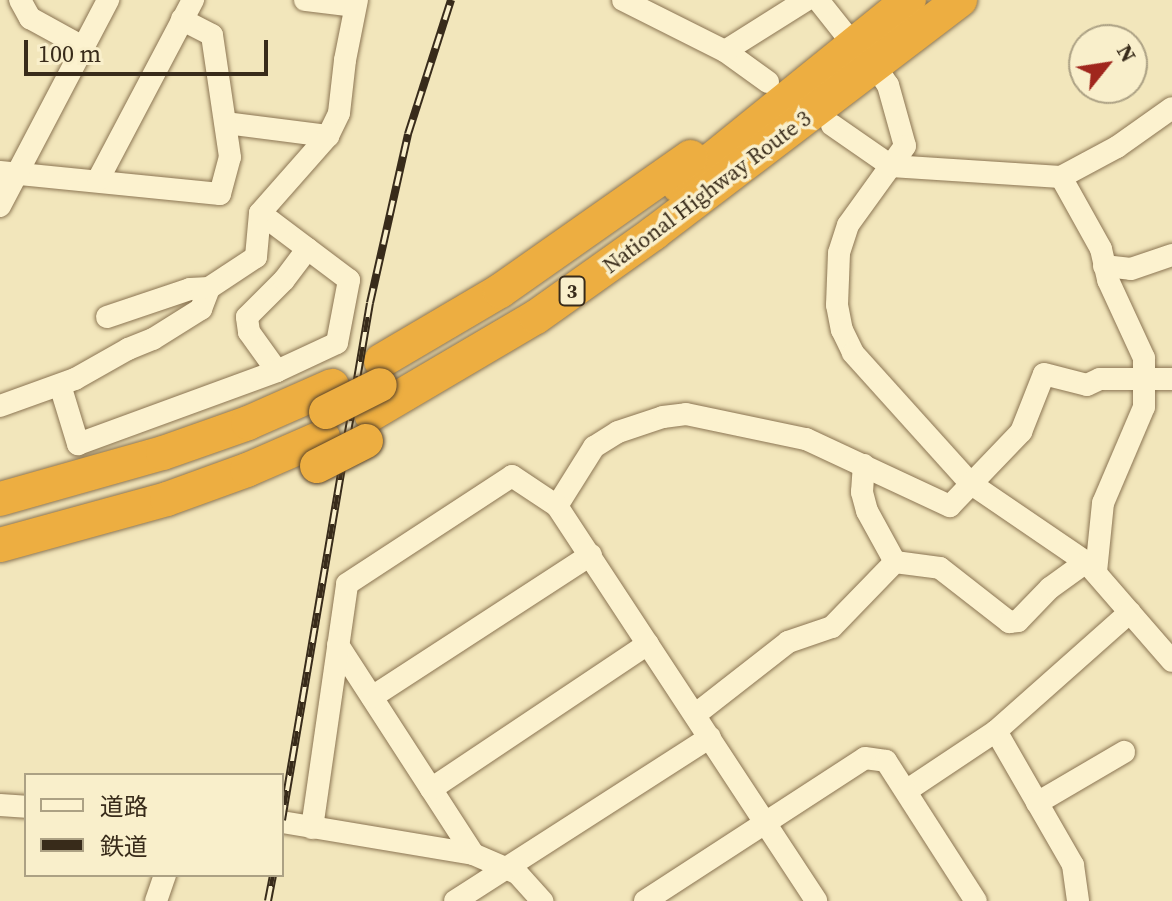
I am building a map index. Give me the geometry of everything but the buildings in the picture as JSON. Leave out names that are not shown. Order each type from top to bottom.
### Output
[{"type":"highway","name":"National Highway Route 3","points":[[864,55],[909,0]]},
{"type":"highway","name":"National Highway Route 3","points":[[753,141],[864,55],[960,0]]},
{"type":"highway","points":[[0,545],[167,499],[247,470],[325,425],[374,400],[500,291],[703,149],[753,141],[735,189],[539,341],[441,401],[374,400],[325,425],[160,525],[0,569]]},
{"type":"highway","points":[[0,499],[163,453],[248,423],[325,425]]},
{"type":"highway","points":[[0,520],[156,480],[256,444],[325,425]]},
{"type":"street","points":[[20,0],[30,18],[83,47]]},
{"type":"street","points":[[0,206],[9,172],[108,0]]},
{"type":"street","points":[[107,317],[190,289],[209,288],[256,257],[260,213],[328,136],[339,113],[356,3],[305,0]]},
{"type":"street","points":[[623,0],[725,51],[768,82]]},
{"type":"street","points":[[725,51],[806,0]]},
{"type":"street","points":[[818,0],[888,85],[905,146],[848,225],[839,253],[835,279],[842,330],[853,353],[970,483],[1091,567],[1172,661]]},
{"type":"street","points":[[9,172],[220,194],[230,157],[212,35],[188,10],[98,180]]},
{"type":"street","points":[[832,125],[891,166],[1061,177],[1117,147],[1172,108]]},
{"type":"street","points":[[226,123],[328,136]]},
{"type":"street","points":[[1061,177],[1101,249],[1118,307],[1144,358],[1144,407],[1138,428],[1103,503],[1091,567]]},
{"type":"street","points":[[60,385],[78,444],[277,371],[337,343],[349,280],[260,213]]},
{"type":"street","points":[[277,371],[249,332],[247,317],[284,280],[307,249]]},
{"type":"street","points":[[1104,266],[1131,269],[1172,255]]},
{"type":"street","points":[[0,406],[60,385],[153,339],[201,309],[209,288]]},
{"type":"street","points":[[557,506],[594,447],[618,432],[663,417],[686,414],[806,439],[950,506],[1021,432],[1044,374],[1087,385],[1100,379],[1172,379]]},
{"type":"street","points":[[864,465],[862,492],[867,511],[895,562]]},
{"type":"street","points":[[542,901],[517,873],[473,854],[296,825],[338,645],[347,584],[512,476],[557,506],[816,901]]},
{"type":"street","points":[[372,697],[591,555]]},
{"type":"street","points":[[895,562],[940,568],[1009,622],[1018,621],[1050,588],[1091,567]]},
{"type":"street","points":[[696,714],[788,642],[832,627],[895,562]]},
{"type":"street","points":[[906,791],[996,731],[1130,612]]},
{"type":"street","points":[[431,789],[648,644]]},
{"type":"street","points":[[338,645],[473,854]]},
{"type":"street","points":[[996,731],[1073,865],[1078,901]]},
{"type":"street","points":[[455,901],[710,737]]},
{"type":"street","points":[[1037,803],[1124,752]]},
{"type":"street","points":[[645,901],[865,758],[886,761],[976,901]]},
{"type":"street","points":[[0,805],[24,807]]},
{"type":"street","points":[[156,901],[164,877]]},
{"type":"railway","points":[[284,808],[370,303],[408,134],[451,0]]},
{"type":"railway","points":[[268,901],[273,877]]}]
